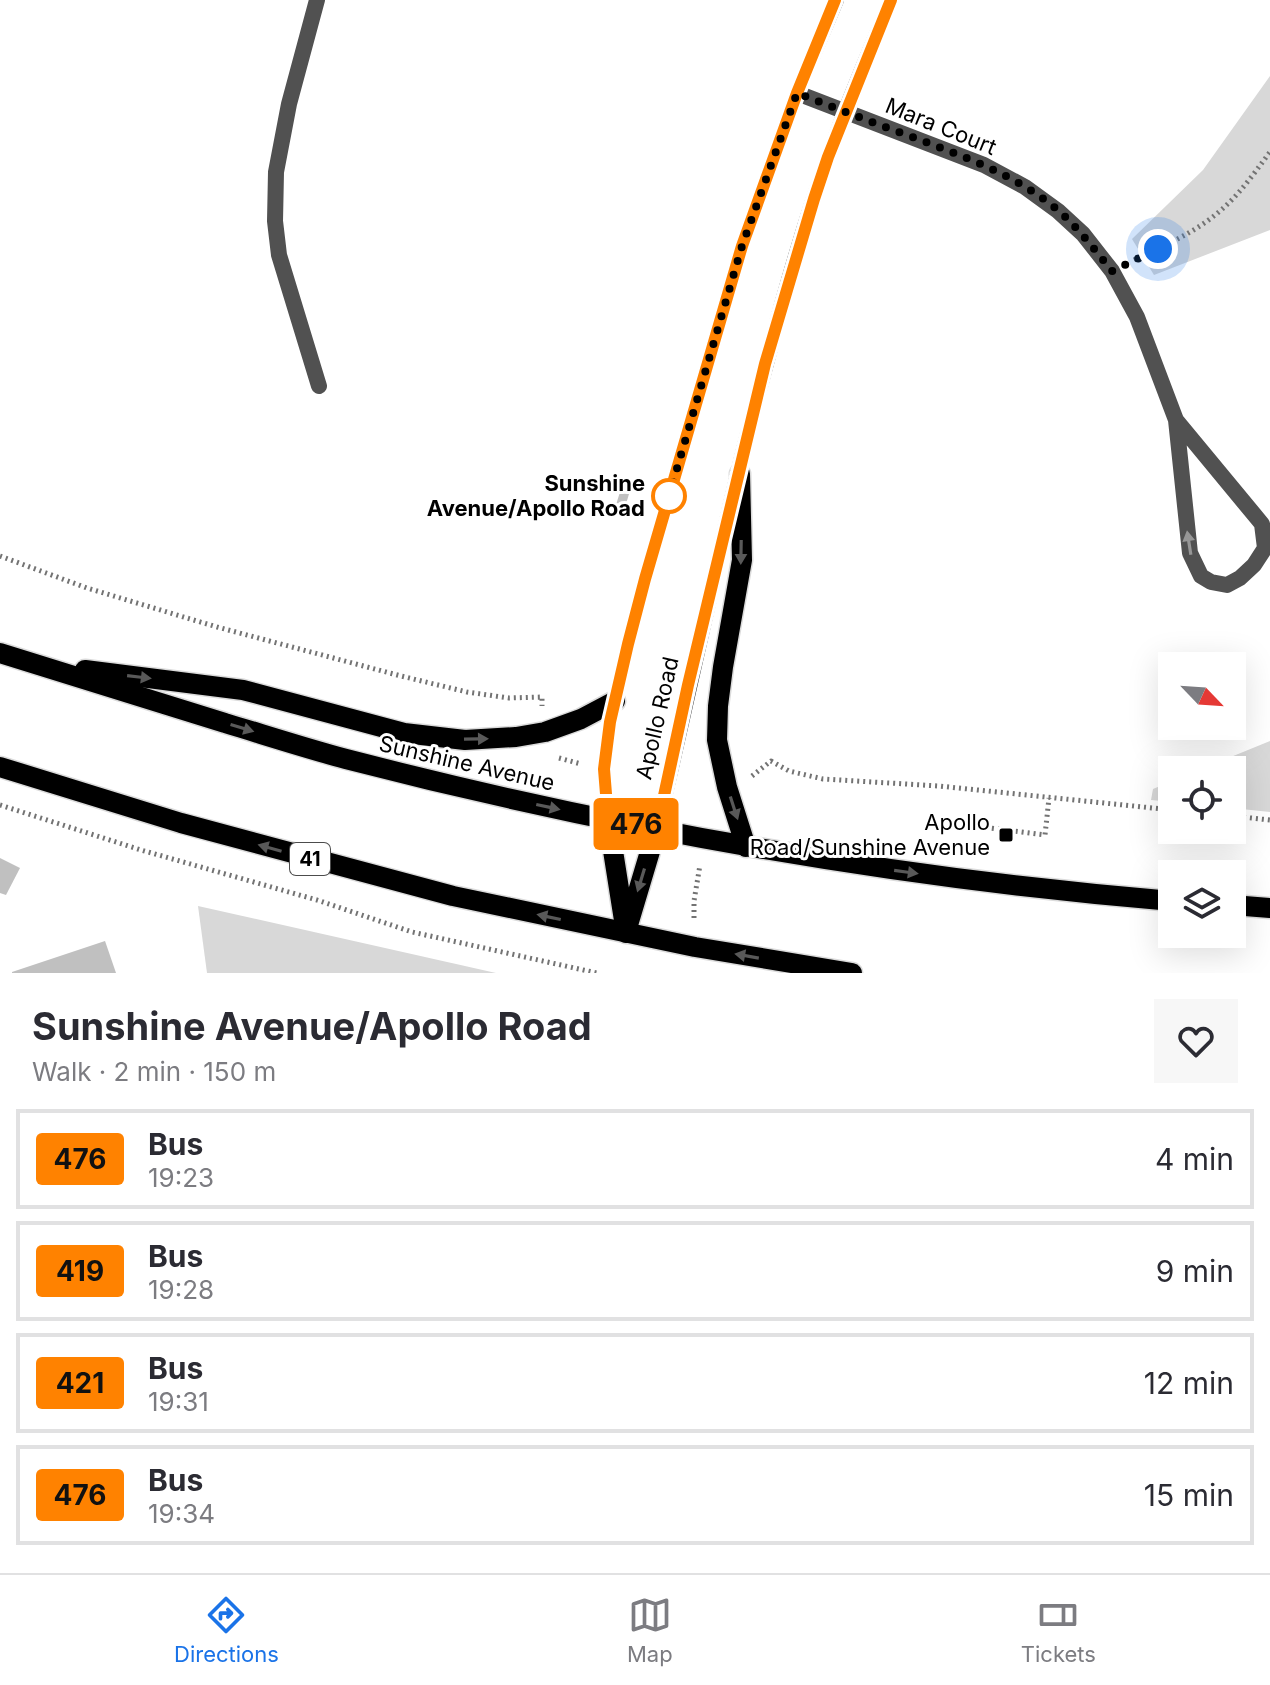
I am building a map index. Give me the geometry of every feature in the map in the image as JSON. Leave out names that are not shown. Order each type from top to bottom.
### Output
[{"type":"main road","points":[[740,474],[742,560],[721,680],[717,740],[727,787],[746,847]]},
{"type":"main road","name":"Sunshine Avenue","points":[[0,653],[342,758],[608,819],[825,860],[981,882],[1158,900]]},
{"type":"main road","points":[[33,664],[243,690],[404,733],[465,740],[545,732],[581,719],[615,701]]},
{"type":"main road","name":"41","points":[[0,767],[291,854],[453,896],[702,949],[852,973]]},
{"type":"main road","name":"Apollo Road","points":[[608,819],[626,933]]},
{"type":"main road","name":"Apollo Road","points":[[626,933],[657,828]]},
{"type":"main road","points":[[1246,906],[1270,908]]},
{"type":"street","points":[[317,0],[286,118],[276,172],[275,221],[279,255],[319,386]]},
{"type":"street","name":"Apollo Road","points":[[608,819],[604,769],[610,722],[645,579],[742,246],[797,93],[836,0]]},
{"type":"street","name":"Apollo Road","points":[[657,828],[765,364],[814,199],[845,112],[891,0]]},
{"type":"street","name":"Mara Court","points":[[797,93],[984,165],[1025,187],[1083,234],[1112,271],[1137,317],[1176,420],[1190,553],[1201,576],[1227,585],[1254,565],[1265,548],[1262,524],[1176,420]]},
{"type":"path","points":[[1112,271],[1177,241],[1212,218],[1235,196],[1270,152]]},
{"type":"path","points":[[0,556],[87,588],[217,627],[401,676],[481,694],[509,698],[542,697]]},
{"type":"path","points":[[771,761],[789,771],[823,779],[958,788],[1158,809]]},
{"type":"path","points":[[974,826],[1045,835],[1049,798]]},
{"type":"path","points":[[0,805],[141,850],[317,900],[412,932],[597,973]]},
{"type":"path","points":[[1246,817],[1270,820]]},
{"type":"path","points":[[694,901],[700,860]]},
{"type":"shaded area","points":[[1270,76],[1270,230],[1154,275],[1132,239],[1203,170]]},
{"type":"shaded area","points":[[1270,741],[1270,812],[1246,809],[1246,756],[1233,756]]},
{"type":"shaded area","points":[[1158,787],[1158,801],[1151,800],[1153,789]]},
{"type":"shaded area","points":[[198,906],[496,973],[207,973]]},
{"type":"building","points":[[620,492],[629,494],[623,514],[614,511]]},
{"type":"building","points":[[0,858],[20,868],[6,895],[0,893]]},
{"type":"building","points":[[105,941],[116,973],[12,973],[12,972]]},
{"type":"bus line","name":"476","points":[[835,0],[797,93],[742,246],[645,579],[610,722],[604,769],[608,819],[657,828],[765,364],[828,157],[891,0]]},
{"type":"place","name":"Sunshine Avenue/Apollo Road","points":[[669,496]]},
{"type":"place","name":"Apollo Road/Sunshine Avenue","points":[[1006,835]]},
{"type":"route","points":[[669,496],[742,246],[797,93],[984,165],[1025,187],[1083,234],[1112,271],[1158,249]]}]
